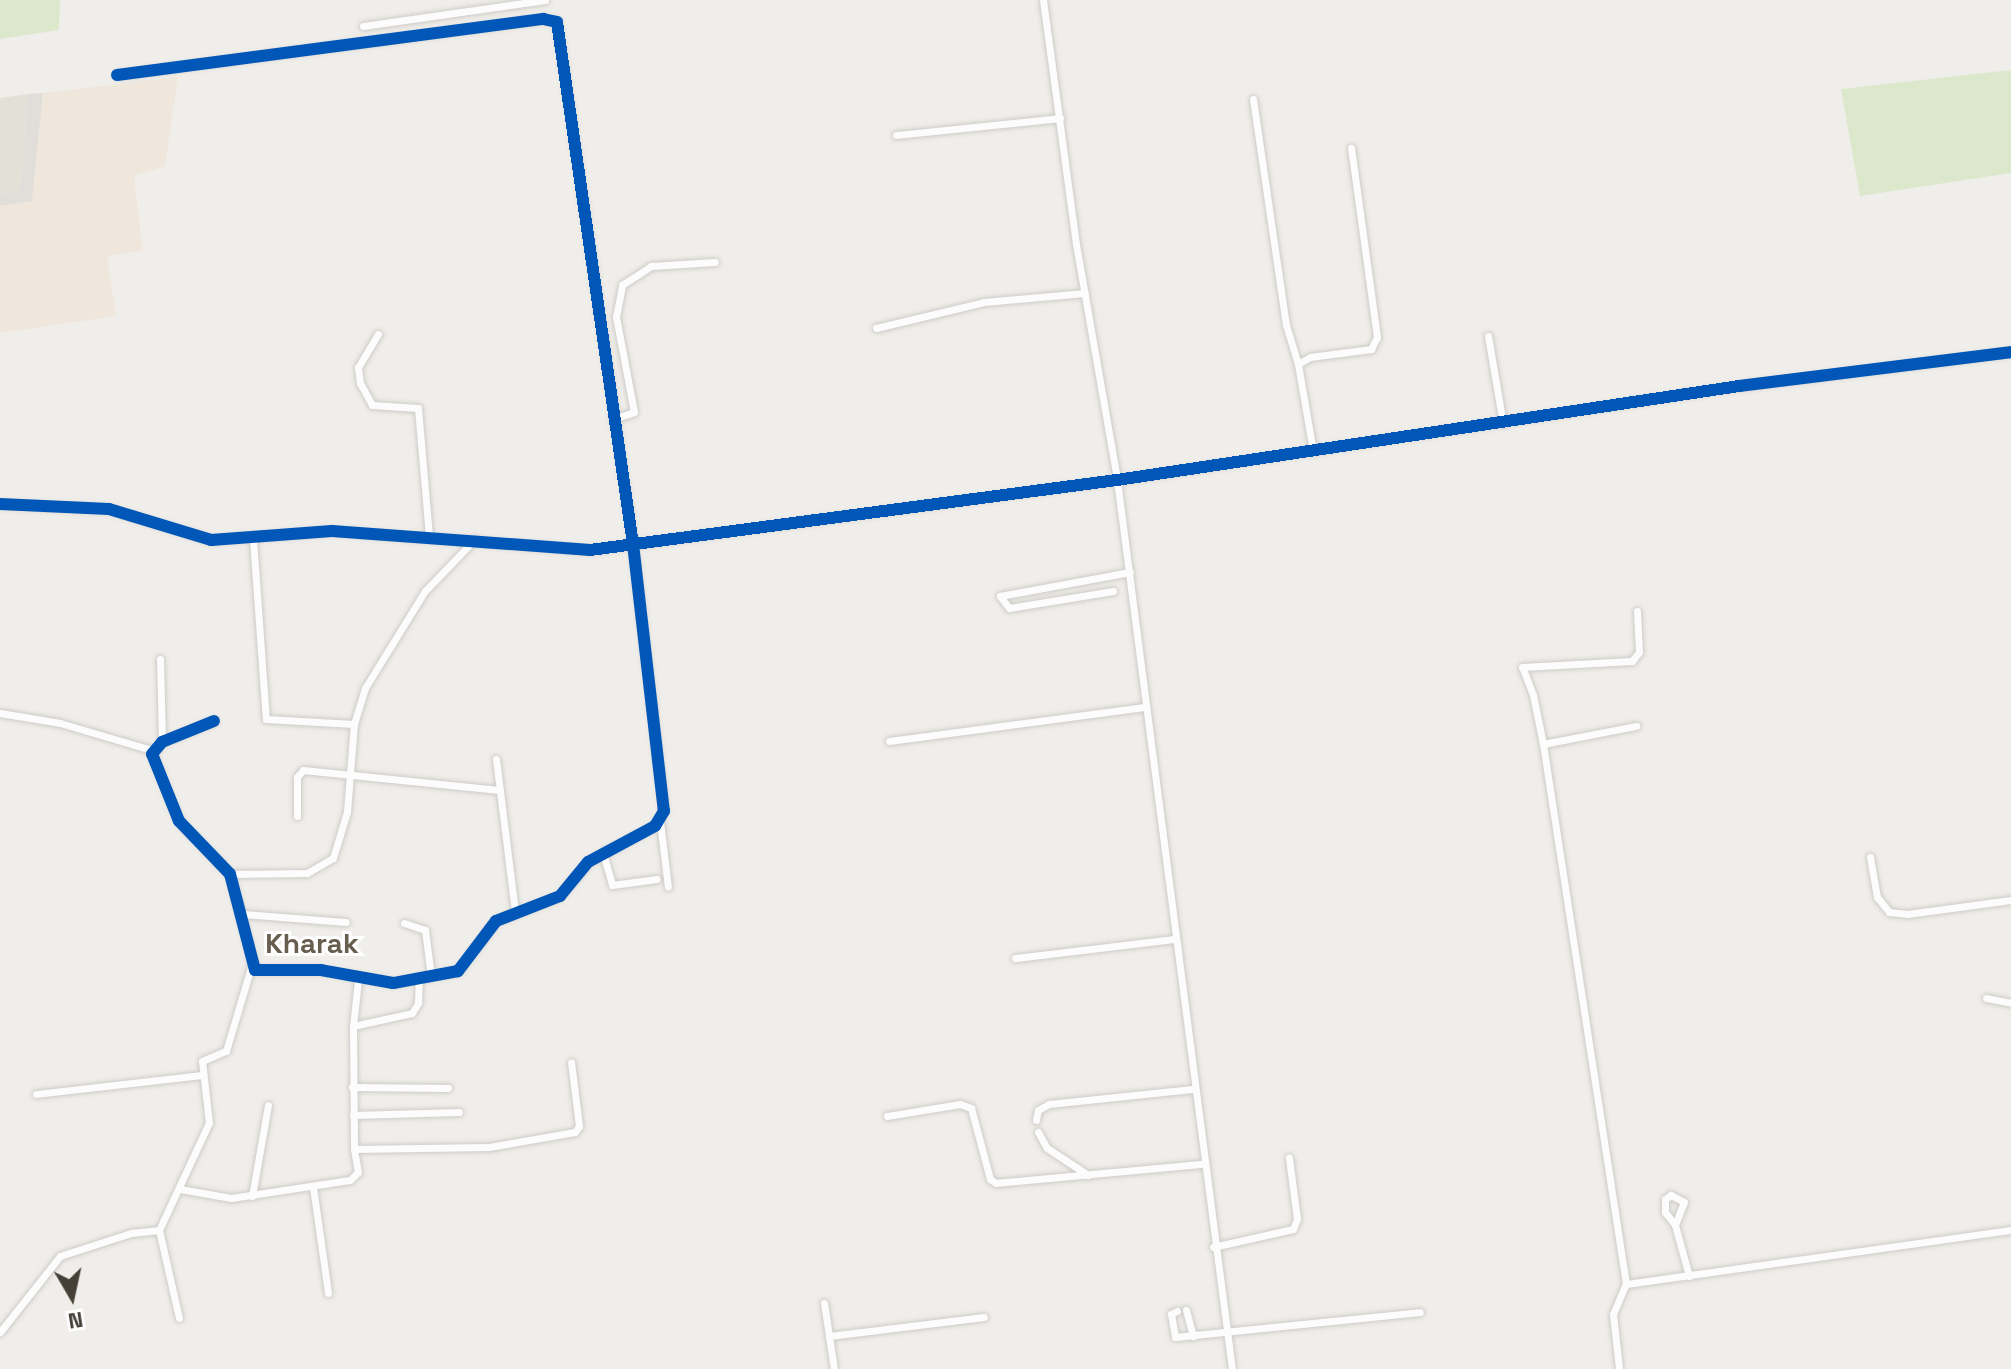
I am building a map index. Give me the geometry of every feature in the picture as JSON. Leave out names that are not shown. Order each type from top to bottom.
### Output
[{"type":"street","points":[[363,26],[545,0]]},
{"type":"street","points":[[1043,0],[1085,293],[1130,572],[1192,1089],[1232,1369]]},
{"type":"street","points":[[117,75],[554,20],[633,544],[662,789],[660,822],[668,887]]},
{"type":"street","points":[[1253,99],[1286,325],[1298,364],[1313,451]]},
{"type":"street","points":[[896,135],[1060,118]]},
{"type":"street","points":[[1298,364],[1310,357],[1371,349],[1377,343],[1351,148]]},
{"type":"street","points":[[613,419],[634,412],[616,317],[622,285],[651,266],[715,262]]},
{"type":"street","points":[[876,328],[984,302],[1085,293]]},
{"type":"street","points":[[378,334],[362,355],[360,383],[372,405],[418,408],[429,537]]},
{"type":"street","points":[[1488,336],[1503,424]]},
{"type":"street","points":[[0,504],[109,509],[196,538],[253,539],[332,531],[475,539],[571,551],[1117,480],[1739,386],[2011,352]]},
{"type":"street","points":[[253,539],[266,719],[354,724]]},
{"type":"street","points":[[230,874],[307,873],[331,860],[347,812],[354,724],[365,688],[412,610],[475,539]]},
{"type":"street","points":[[1113,591],[1009,608],[1000,596],[1130,572]]},
{"type":"street","points":[[1619,1369],[1613,1314],[1626,1284],[1543,744],[1523,665],[1551,669],[1632,661],[1639,652],[1637,611]]},
{"type":"street","points":[[160,659],[162,742]]},
{"type":"street","points":[[889,741],[1145,707]]},
{"type":"street","points":[[0,713],[60,723],[152,750]]},
{"type":"street","points":[[152,750],[162,742],[214,721]]},
{"type":"street","points":[[1543,744],[1636,726]]},
{"type":"street","points":[[152,750],[179,821],[230,874],[243,914],[251,967],[228,1047],[202,1061],[209,1123],[159,1230],[179,1318]]},
{"type":"street","points":[[496,759],[515,912]]},
{"type":"street","points":[[297,816],[300,771],[348,771],[499,790]]},
{"type":"street","points":[[251,967],[329,971],[358,980],[419,978],[462,969],[492,924],[560,896],[584,866],[660,822]]},
{"type":"street","points":[[603,853],[612,885],[657,879]]},
{"type":"street","points":[[1870,857],[1877,897],[1889,912],[1907,914],[2011,900]]},
{"type":"street","points":[[243,914],[346,922]]},
{"type":"street","points":[[404,923],[425,930],[431,976]]},
{"type":"street","points":[[1015,958],[1175,939]]},
{"type":"street","points":[[353,1026],[412,1013],[418,1003],[419,978]]},
{"type":"street","points":[[180,1189],[210,1197],[252,1196],[355,1179],[352,1087],[353,1026],[358,980]]},
{"type":"street","points":[[1986,998],[2011,1003]]},
{"type":"street","points":[[354,1149],[489,1147],[575,1132],[579,1126],[571,1062]]},
{"type":"street","points":[[36,1094],[203,1075]]},
{"type":"street","points":[[352,1087],[448,1088]]},
{"type":"street","points":[[1036,1120],[1038,1110],[1049,1104],[1192,1089]]},
{"type":"street","points":[[887,1116],[960,1104],[971,1108],[990,1179],[996,1183],[1202,1164]]},
{"type":"street","points":[[252,1196],[268,1105]]},
{"type":"street","points":[[353,1115],[459,1112]]},
{"type":"street","points":[[1038,1132],[1047,1148],[1088,1175]]},
{"type":"street","points":[[1213,1247],[1293,1229],[1297,1219],[1289,1158]]},
{"type":"street","points":[[313,1187],[328,1293]]},
{"type":"street","points":[[1675,1225],[1689,1276]]},
{"type":"street","points":[[0,1332],[60,1256],[131,1233],[159,1230]]},
{"type":"street","points":[[1626,1284],[2011,1230]]},
{"type":"street","points":[[824,1303],[834,1369]]},
{"type":"street","points":[[1186,1310],[1193,1336]]},
{"type":"street","points":[[1177,1311],[1171,1314],[1175,1337],[1420,1312]]},
{"type":"street","points":[[829,1336],[984,1317]]},
{"type":"shaded area","points":[[178,77],[165,166],[134,176],[143,251],[107,256],[116,316],[0,333],[0,206],[32,201],[43,93]]},
{"type":"shaded area","points":[[43,93],[32,201],[0,206],[0,195],[20,191],[28,94]]},
{"type":"shaded area","points":[[28,94],[20,192],[0,195],[0,98]]},
{"type":"green space","points":[[0,0],[60,0],[59,30],[0,39]]},
{"type":"green space","points":[[2011,70],[2011,173],[1860,196],[1841,89]]},
{"type":"cycle path","points":[[117,75],[543,19],[557,22],[633,544],[664,811],[655,826],[588,862],[560,896],[496,921],[458,971],[393,983],[321,970],[255,970],[230,874],[179,821],[152,754],[162,742],[214,721]]},
{"type":"cycle path","points":[[0,504],[109,509],[211,540],[332,531],[590,550],[1117,480],[1739,386],[2011,352]]},
{"type":"district","name":"Kharak","points":[[312,943]]}]
